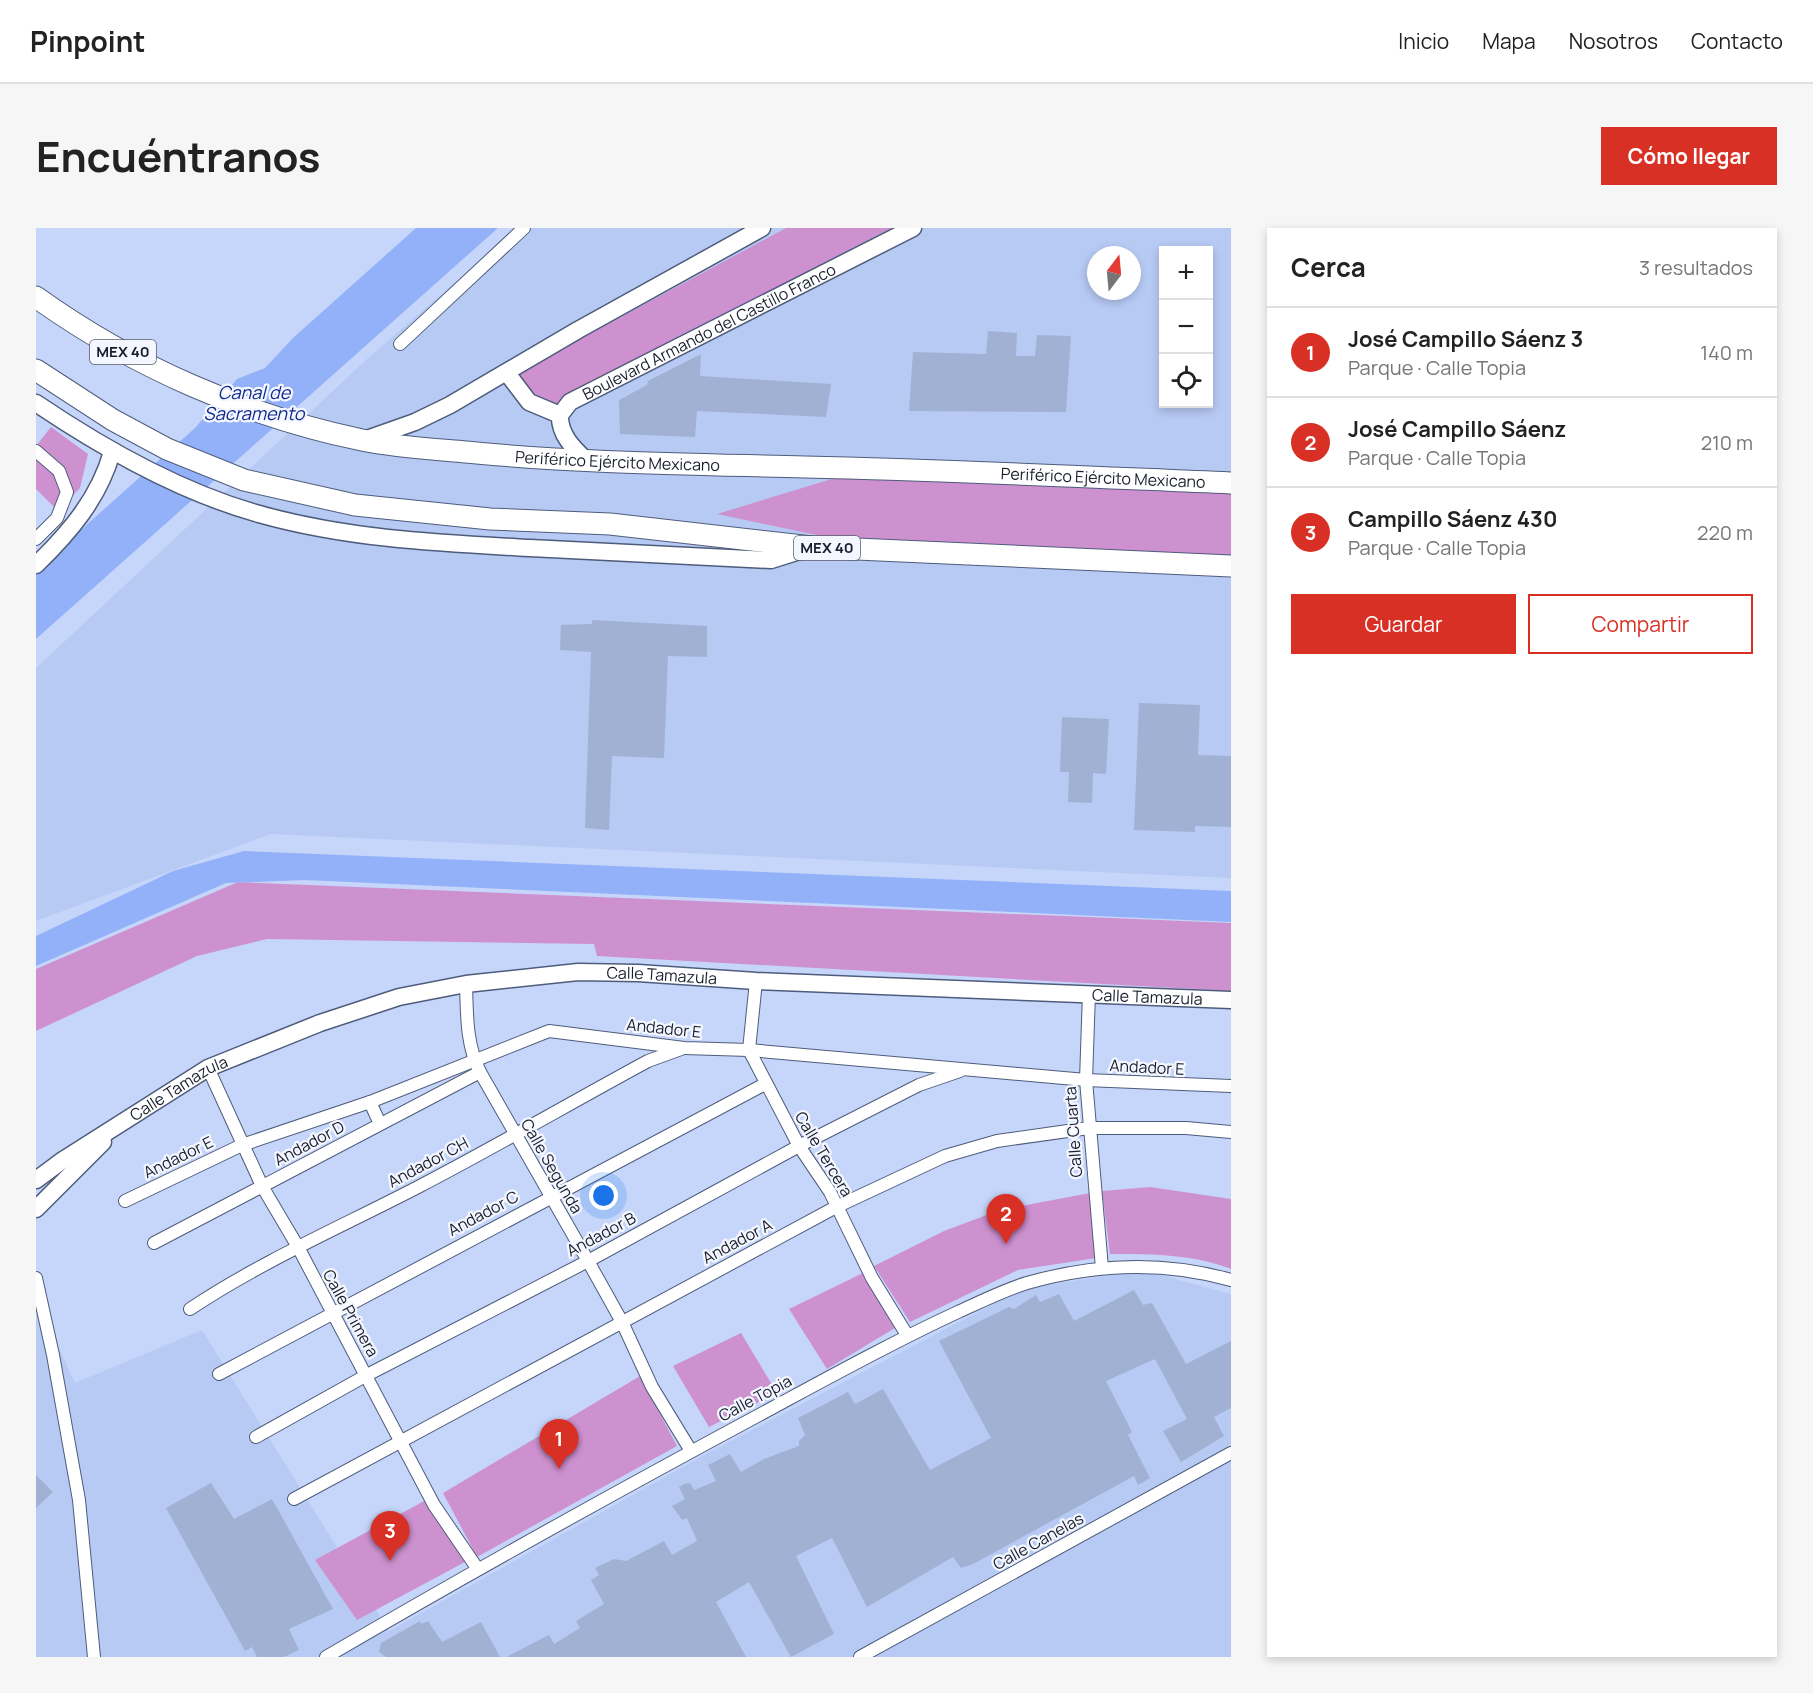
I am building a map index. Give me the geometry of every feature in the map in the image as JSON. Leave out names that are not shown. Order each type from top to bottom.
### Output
[{"type":"highway","name":"Periférico Ejército Mexicano","points":[[36,297],[112,347],[217,395],[300,425],[364,440],[513,457],[931,470],[1231,483]]},
{"type":"highway","name":"MEX 40","points":[[36,370],[113,420],[167,449],[244,480],[344,503],[424,513],[610,524],[812,547],[1231,566]]},
{"type":"street","points":[[400,344],[524,228]]},
{"type":"street","points":[[364,440],[424,417],[507,373],[578,330],[762,228]]},
{"type":"street","name":"Boulevard Armando del Castillo Franco","points":[[560,415],[579,396],[913,228]]},
{"type":"street","points":[[507,373],[529,402],[560,415],[564,434],[586,460]]},
{"type":"street","points":[[36,403],[112,452],[143,467],[224,503],[298,524],[420,543],[771,560],[812,547]]},
{"type":"street","points":[[36,451],[59,471],[67,492],[57,518],[36,538]]},
{"type":"street","points":[[36,565],[78,522],[107,472],[112,452]]},
{"type":"street","name":"Calle Tamazula","points":[[122,1122],[208,1068],[320,1023],[399,997],[466,984],[578,972],[638,973],[756,981],[1231,1000]]},
{"type":"street","points":[[749,1050],[756,981]]},
{"type":"street","name":"Calle Segunda","points":[[466,984],[467,1026],[474,1059],[480,1072],[622,1322],[652,1387],[691,1451]]},
{"type":"street","name":"Calle Cuarta","points":[[1089,993],[1086,1080],[1102,1268]]},
{"type":"street","name":"Andador E","points":[[125,1201],[242,1145],[370,1102],[549,1031],[684,1048],[749,1050],[1086,1080],[1231,1086]]},
{"type":"street","name":"Andador CH","points":[[190,1309],[213,1293],[421,1185],[648,1061],[684,1048]]},
{"type":"street","name":"Calle Tercera","points":[[749,1050],[765,1084],[836,1207],[872,1278],[907,1335]]},
{"type":"street","name":"Calle Primera","points":[[208,1068],[262,1186],[298,1247],[434,1505],[477,1568]]},
{"type":"street","name":"Andador B","points":[[256,1437],[367,1375],[588,1261],[799,1146],[919,1085],[966,1069]]},
{"type":"street","name":"Andador D","points":[[154,1243],[480,1072]]},
{"type":"street","name":"Andador C","points":[[219,1374],[550,1195],[765,1084]]},
{"type":"street","points":[[370,1102],[380,1124]]},
{"type":"street","points":[[36,1180],[122,1122]]},
{"type":"street","points":[[36,1209],[122,1122]]},
{"type":"street","name":"Andador A","points":[[294,1499],[836,1207],[945,1156],[998,1142],[1089,1128],[1186,1128],[1231,1132]]},
{"type":"street","name":"Calle Topia","points":[[326,1657],[477,1568],[907,1335],[1026,1284],[1102,1268],[1156,1267],[1207,1273],[1231,1280]]},
{"type":"street","points":[[36,1278],[53,1355],[79,1500],[94,1657]]},
{"type":"street","name":"Calle Canelas","points":[[860,1657],[1231,1453]]},
{"type":"shaded area","points":[[517,228],[1231,228],[1231,878],[271,834],[36,921],[36,668],[367,359]]},
{"type":"shaded area","points":[[786,228],[893,228],[575,392],[558,406],[526,393],[515,374]]},
{"type":"shaded area","points":[[51,427],[88,454],[80,488],[58,511],[36,489],[36,446]]},
{"type":"shaded area","points":[[858,471],[1231,485],[1231,562],[850,542],[717,514]]},
{"type":"shaded area","points":[[238,882],[1231,923],[1231,991],[597,956],[594,944],[267,939],[197,956],[36,1031],[36,969]]},
{"type":"shaded area","points":[[1150,1187],[1231,1199],[1231,1269],[1187,1258],[1110,1254],[1102,1191]]},
{"type":"shaded area","points":[[1090,1193],[1096,1258],[1018,1270],[910,1322],[874,1266],[944,1231],[1000,1210]]},
{"type":"shaded area","points":[[1142,1270],[1231,1294],[1231,1657],[36,1657],[36,1299],[75,1383],[202,1330],[389,1631],[706,1454],[1022,1289]]},
{"type":"shaded area","points":[[863,1273],[895,1328],[827,1369],[789,1309]]},
{"type":"shaded area","points":[[741,1333],[777,1393],[709,1427],[673,1366]]},
{"type":"shaded area","points":[[640,1376],[677,1446],[477,1557],[443,1493]]},
{"type":"shaded area","points":[[426,1500],[465,1562],[357,1620],[315,1560]]},
{"type":"water","name":"Canal de Sacramento","points":[[416,228],[498,228],[36,639],[36,570],[195,428],[237,379],[265,368],[293,338]]},
{"type":"water","points":[[244,851],[1231,891],[1231,922],[305,880],[226,883],[36,966],[36,936],[173,871]]},
{"type":"building","points":[[988,331],[1017,333],[1016,356],[1035,356],[1037,335],[1071,336],[1066,412],[909,411],[913,352],[986,354]]},
{"type":"building","points":[[701,354],[700,376],[831,384],[826,417],[697,411],[695,437],[620,434],[619,400],[647,385],[648,381]]},
{"type":"building","points":[[592,620],[707,626],[707,657],[668,656],[664,758],[612,756],[609,830],[585,828],[591,652],[560,650],[561,625],[592,624]]},
{"type":"building","points":[[1139,703],[1200,705],[1198,755],[1231,756],[1231,827],[1195,826],[1195,832],[1134,830]]},
{"type":"building","points":[[1062,717],[1109,719],[1106,774],[1093,773],[1092,803],[1068,802],[1069,772],[1060,772]]},
{"type":"building","points":[[1134,1290],[1143,1305],[1152,1303],[1186,1364],[1231,1341],[1231,1408],[1214,1417],[1224,1436],[1181,1462],[1163,1431],[1187,1419],[1155,1359],[1106,1381],[1132,1432],[1128,1435],[1150,1478],[1138,1485],[1134,1476],[973,1564],[961,1568],[953,1557],[867,1607],[832,1538],[796,1556],[834,1634],[791,1657],[749,1582],[716,1602],[746,1657],[506,1657],[549,1635],[554,1644],[580,1628],[576,1621],[604,1604],[591,1580],[599,1575],[595,1568],[614,1559],[626,1561],[664,1541],[672,1555],[697,1541],[687,1518],[682,1520],[672,1506],[685,1499],[679,1487],[684,1484],[690,1483],[694,1490],[716,1481],[708,1465],[730,1454],[741,1472],[764,1459],[799,1446],[799,1441],[805,1435],[798,1418],[848,1392],[855,1404],[883,1389],[930,1470],[991,1438],[939,1341],[1009,1307],[1014,1309],[1036,1295],[1040,1302],[1059,1294],[1074,1321]]},
{"type":"building","points":[[36,1475],[53,1492],[36,1508]]},
{"type":"building","points":[[211,1483],[234,1519],[272,1499],[333,1609],[289,1629],[299,1650],[284,1657],[257,1657],[252,1647],[245,1651],[166,1508]]},
{"type":"building","points":[[420,1621],[421,1624],[428,1621],[442,1642],[481,1622],[500,1657],[386,1657],[379,1652],[381,1643]]},
{"type":"place","name":"José Campillo Sáenz","points":[[1006,1244]]},
{"type":"place","name":"José Campillo Sáenz 3","points":[[559,1469]]},
{"type":"place","name":"Campillo Sáenz 430","points":[[390,1561]]}]
